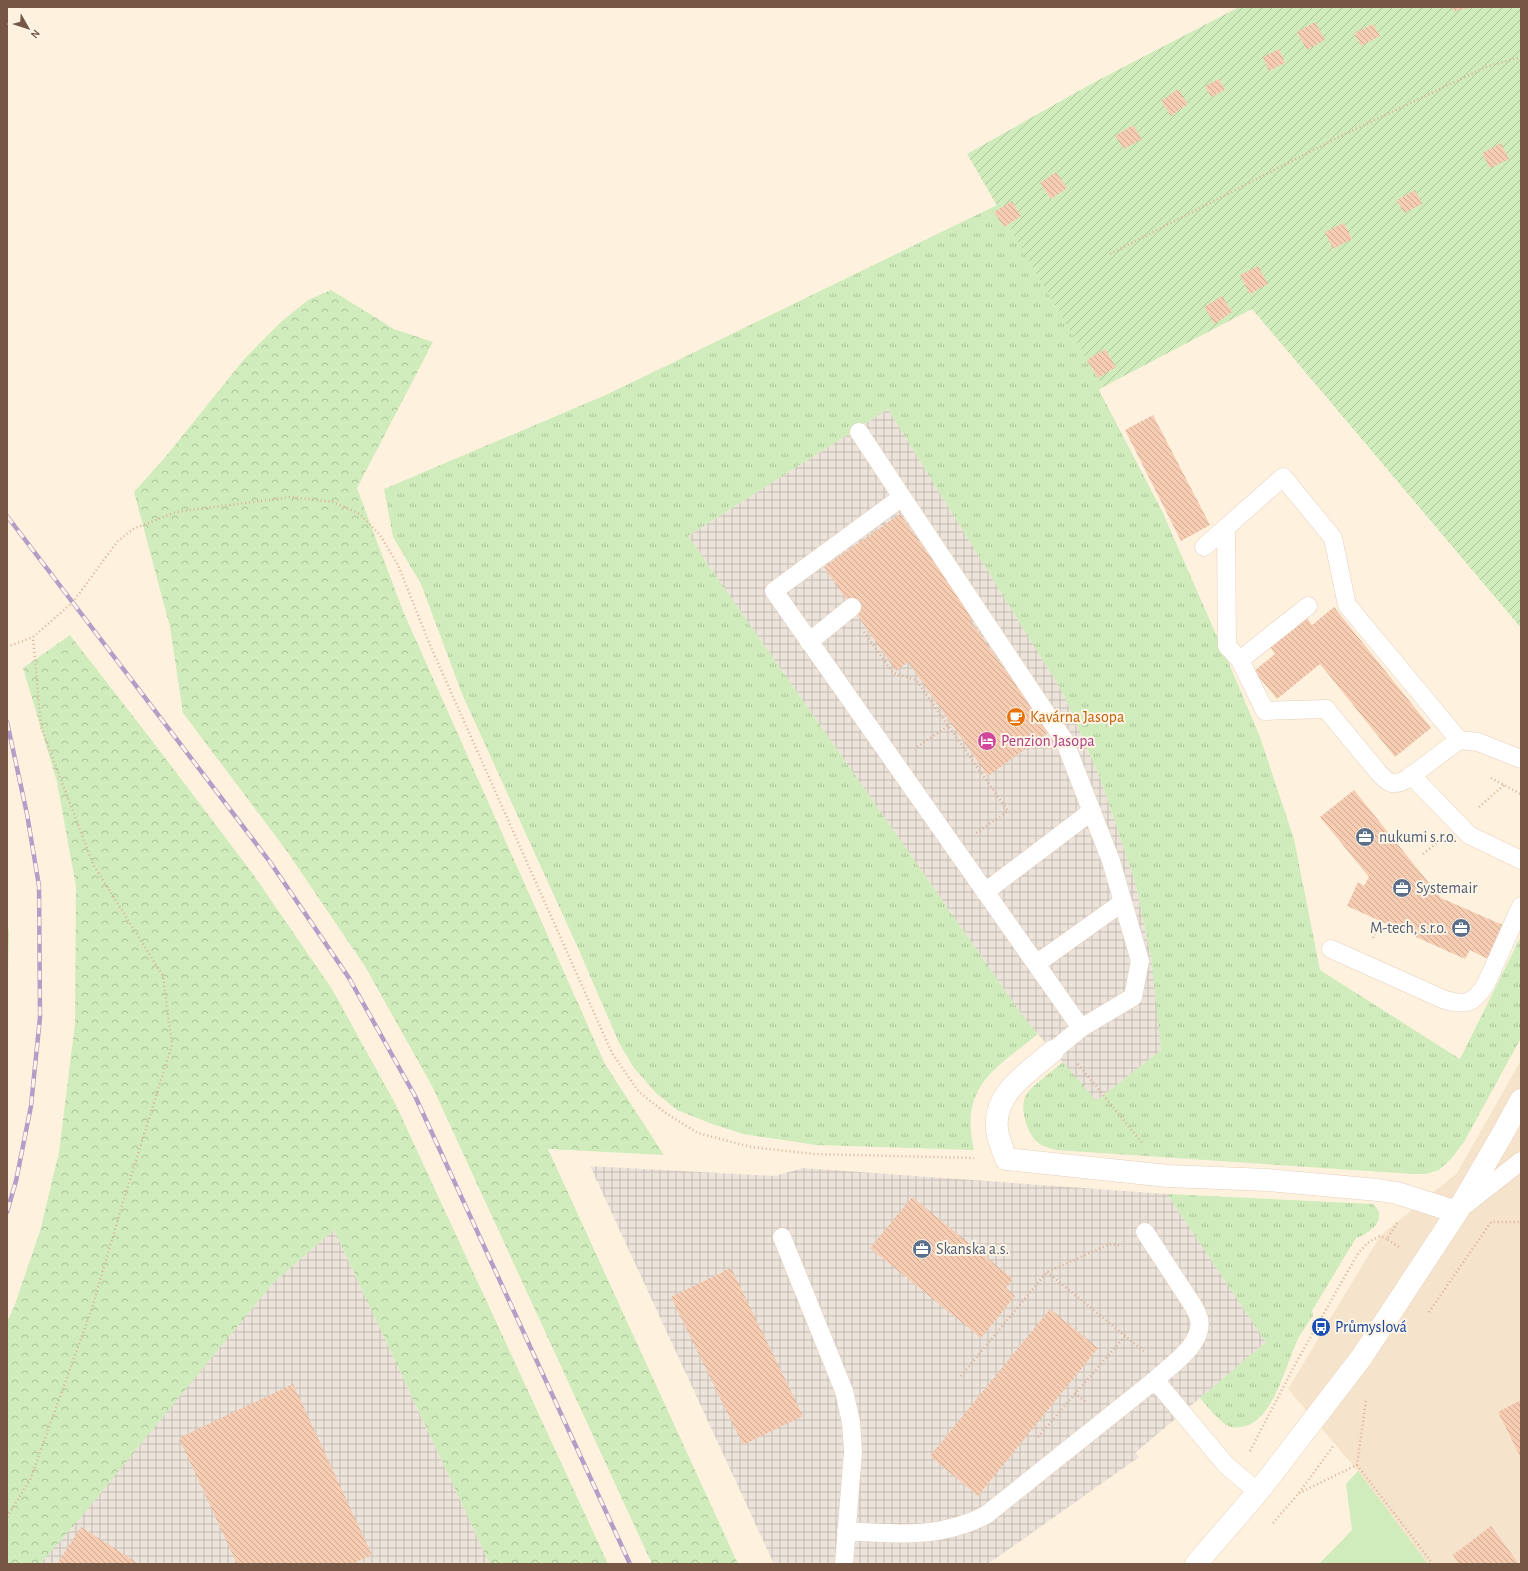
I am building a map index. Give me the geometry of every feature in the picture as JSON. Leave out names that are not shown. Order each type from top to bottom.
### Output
[{"type":"street","points":[[1057,1048],[1009,1089],[998,1107],[997,1129],[1006,1159],[1168,1176],[1268,1180],[1378,1190],[1397,1193],[1457,1212]]},
{"type":"street","points":[[1196,1564],[1258,1492],[1361,1358],[1457,1212],[1504,1133],[1521,1100]]},
{"type":"lane","points":[[859,432],[1064,740],[1111,861],[1140,961],[1133,997],[1081,1028],[1057,1048]]},
{"type":"lane","points":[[1204,548],[1283,477],[1333,538],[1347,605],[1460,740]]},
{"type":"lane","points":[[902,497],[774,591],[1081,1028]]},
{"type":"lane","points":[[1226,527],[1227,646],[1240,660],[1265,711],[1326,709],[1378,772],[1389,782],[1397,784],[1460,740],[1478,742],[1521,759]]},
{"type":"lane","points":[[1240,660],[1308,606]]},
{"type":"lane","points":[[809,642],[850,609]]},
{"type":"lane","points":[[1411,775],[1469,835],[1521,860]]},
{"type":"lane","points":[[986,892],[1092,811]]},
{"type":"lane","points":[[1036,964],[1123,902]]},
{"type":"lane","points":[[1331,949],[1445,1000],[1457,1003],[1468,1002],[1479,995],[1486,984],[1521,906]]},
{"type":"lane","points":[[1457,1212],[1521,1161]]},
{"type":"lane","points":[[846,1531],[916,1534],[970,1523],[986,1515],[1161,1375],[1189,1349],[1196,1339],[1199,1329],[1199,1318],[1194,1307],[1146,1232]]},
{"type":"lane","points":[[782,1237],[844,1391],[851,1422],[853,1452],[844,1564]]},
{"type":"lane","points":[[1161,1375],[1226,1465],[1258,1492]]},
{"type":"path","points":[[1110,254],[1372,121],[1486,67],[1521,57]]},
{"type":"path","points":[[7,647],[33,637],[73,602],[117,542],[133,529],[176,512],[291,497],[333,502],[360,514],[380,535],[398,564],[430,645],[612,1053],[639,1092],[667,1114],[698,1133],[751,1148],[814,1154],[1006,1159]]},
{"type":"path","points":[[850,609],[893,673],[916,680],[1008,812],[954,848]]},
{"type":"path","points":[[7,1517],[30,1480],[91,1311],[172,1045],[163,976],[93,864],[41,727],[33,637]]},
{"type":"path","points":[[895,764],[948,726]]},
{"type":"path","points":[[1057,1048],[1104,1095],[1168,1176]]},
{"type":"path","points":[[1238,1476],[1298,1359],[1357,1255],[1365,1244],[1371,1240],[1380,1236],[1387,1239]]},
{"type":"path","points":[[961,1376],[1047,1272],[1110,1244],[1158,1251]]},
{"type":"path","points":[[1047,1272],[1125,1336],[1161,1375]]},
{"type":"path","points":[[1035,1441],[1125,1336]]},
{"type":"path","points":[[1366,1400],[1357,1465],[1433,1564]]},
{"type":"path","points":[[1299,1493],[1357,1465]]},
{"type":"shaded area","points":[[888,409],[1063,693],[1101,780],[1136,885],[1151,957],[1158,1010],[1161,1050],[1096,1101],[1025,1019],[688,536]]},
{"type":"shaded area","points":[[1521,1060],[1521,1564],[1428,1564],[1358,1471],[1288,1389],[1380,1236],[1457,1173]]},
{"type":"shaded area","points":[[590,1166],[775,1176],[803,1168],[1167,1194],[1266,1342],[1135,1453],[1139,1457],[988,1564],[774,1564]]},
{"type":"shaded area","points":[[334,1230],[490,1564],[38,1564],[273,1283]]},
{"type":"green space","points":[[1239,7],[1521,7],[1521,628],[1252,309],[1103,387],[1008,225],[1004,227],[994,212],[999,209],[967,154],[1091,84]]},
{"type":"green space","points":[[997,205],[1103,387],[1099,390],[1162,511],[1233,673],[1260,737],[1294,839],[1320,970],[1460,1059],[1521,936],[1521,1038],[1464,1142],[1451,1159],[1439,1170],[1426,1174],[1413,1174],[1056,1150],[1045,1147],[1033,1137],[1025,1120],[1023,1106],[1026,1095],[1063,1062],[1096,1101],[1161,1050],[1151,957],[1136,885],[1101,780],[1063,693],[888,409],[688,536],[1025,1019],[1038,1034],[995,1069],[984,1081],[976,1094],[972,1110],[971,1128],[974,1150],[816,1145],[743,1134],[677,1110],[657,1094],[634,1068],[619,1043],[578,948],[462,694],[421,584],[393,537],[384,489],[608,394]]},
{"type":"green space","points":[[331,290],[394,329],[433,342],[357,488],[403,611],[605,1064],[664,1155],[548,1149],[738,1564],[652,1564],[432,1086],[366,968],[286,850],[183,713],[170,627],[134,492],[167,455],[245,358],[282,321],[308,300]]},
{"type":"green space","points":[[70,635],[253,874],[332,989],[396,1105],[608,1564],[490,1564],[334,1230],[273,1283],[76,1523],[40,1564],[7,1564],[7,1322],[14,1307],[40,1231],[59,1152],[75,1023],[76,887],[57,782],[23,668]]},
{"type":"green space","points":[[7,915],[9,934],[7,1011]]},
{"type":"green space","points":[[1167,1194],[1373,1204],[1377,1209],[1379,1220],[1367,1233],[1356,1238],[1312,1311],[1313,1316],[1299,1337],[1284,1376],[1270,1404],[1262,1415],[1252,1423],[1240,1427],[1232,1427],[1227,1425],[1214,1414],[1200,1398],[1266,1342]]},
{"type":"green space","points":[[1358,1471],[1428,1564],[1319,1564],[1352,1530],[1346,1484]]},
{"type":"building","points":[[1452,7],[1469,7],[1469,8],[1454,11]]},
{"type":"building","points":[[1315,22],[1325,40],[1307,50],[1297,32]]},
{"type":"building","points":[[1373,24],[1380,36],[1361,46],[1354,33]]},
{"type":"building","points":[[1279,49],[1285,63],[1269,71],[1263,57]]},
{"type":"building","points":[[1219,79],[1225,90],[1211,97],[1205,86]]},
{"type":"building","points":[[1178,89],[1188,104],[1171,116],[1161,101]]},
{"type":"building","points":[[1133,125],[1142,139],[1124,149],[1115,136]]},
{"type":"building","points":[[1501,143],[1509,159],[1490,168],[1482,153]]},
{"type":"building","points":[[1056,172],[1067,188],[1051,199],[1040,183]]},
{"type":"building","points":[[1415,190],[1422,204],[1404,213],[1397,200]]},
{"type":"building","points":[[1012,201],[1021,216],[1004,227],[994,212]]},
{"type":"building","points":[[1344,223],[1352,239],[1333,249],[1325,232]]},
{"type":"building","points":[[1258,266],[1268,284],[1250,294],[1240,275]]},
{"type":"building","points":[[1222,296],[1232,312],[1215,324],[1204,307]]},
{"type":"building","points":[[1105,349],[1116,367],[1098,378],[1087,360]]},
{"type":"building","points":[[1153,415],[1210,525],[1181,541],[1125,430]]},
{"type":"building","points":[[900,514],[973,618],[970,620],[1049,732],[988,776],[908,662],[896,671],[824,567]]},
{"type":"building","points":[[1334,607],[1431,728],[1395,757],[1320,664],[1277,699],[1254,671],[1275,654],[1270,647],[1307,618],[1312,625]]},
{"type":"building","points":[[1354,790],[1441,898],[1505,926],[1490,960],[1470,950],[1465,959],[1347,906],[1358,882],[1364,886],[1369,877],[1320,817]]},
{"type":"building","points":[[912,1197],[1013,1279],[1006,1288],[1015,1296],[981,1338],[870,1248]]},
{"type":"building","points":[[731,1268],[803,1416],[743,1445],[671,1297]]},
{"type":"building","points":[[1050,1309],[1098,1348],[978,1496],[930,1456]]},
{"type":"building","points":[[293,1384],[372,1555],[352,1564],[237,1564],[179,1438]]},
{"type":"building","points":[[1521,1400],[1521,1458],[1498,1412]]},
{"type":"building","points":[[1491,1526],[1519,1564],[1459,1564],[1453,1555]]},
{"type":"building","points":[[81,1527],[139,1564],[57,1564]]},
{"type":"railway","points":[[7,516],[270,862],[349,978],[415,1096],[630,1564]]},
{"type":"railway","points":[[7,722],[27,814],[39,886],[40,1017],[31,1106],[16,1181],[7,1212]]},
{"type":"place","name":"Kavárna Jasopa","points":[[1016,717]]},
{"type":"place","name":"Penzion Jasopa","points":[[987,741]]},
{"type":"place","name":"nukumi s.r.o.","points":[[1365,837]]},
{"type":"place","name":"Systemair","points":[[1402,888]]},
{"type":"place","name":"M-tech, s.r.o.","points":[[1461,928]]},
{"type":"place","name":"Skanska a.s.","points":[[922,1249]]},
{"type":"place","name":"Průmyslová","points":[[1321,1327]]}]
